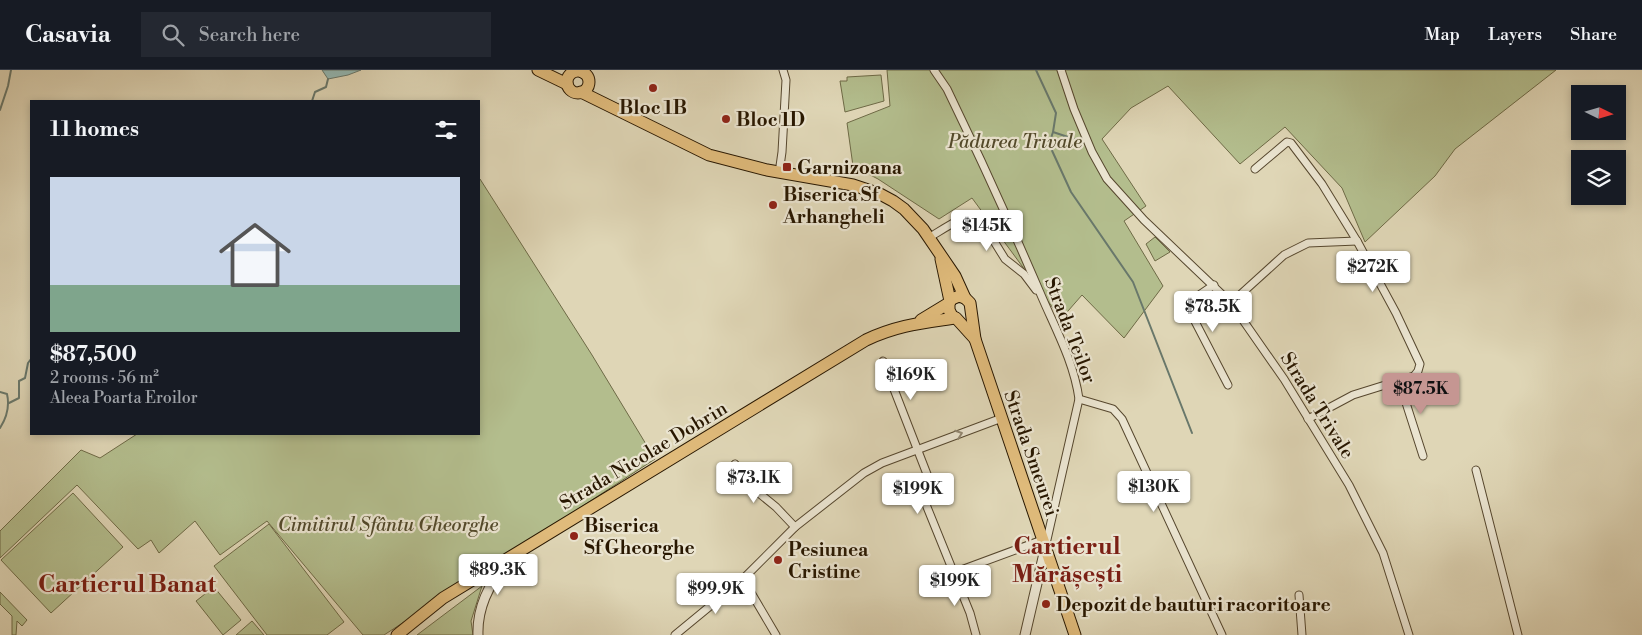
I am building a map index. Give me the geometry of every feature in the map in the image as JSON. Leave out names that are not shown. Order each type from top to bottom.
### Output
[{"type":"main road","points":[[541,71],[575,74],[588,78],[584,89]]},
{"type":"main road","points":[[575,74],[571,91],[584,89],[607,106],[709,155],[737,164],[853,185],[880,194],[904,209],[930,237],[940,252],[955,276],[965,298],[970,303],[970,310],[966,316],[956,318],[949,310],[950,302],[940,252]]},
{"type":"main road","points":[[950,302],[955,297],[965,298]]},
{"type":"main road","name":"Strada Nicolae Dobrin","points":[[917,322],[950,302]]},
{"type":"main road","name":"Strada Smeurei","points":[[970,310],[975,339],[1075,635]]},
{"type":"main road","name":"Strada Nicolae Dobrin","points":[[397,635],[443,598],[866,340],[917,322],[956,318]]},
{"type":"main road","name":"Strada Smeurei","points":[[956,318],[975,339]]},
{"type":"street","points":[[779,172],[786,80],[784,70]]},
{"type":"street","name":"Strada Teilor","points":[[934,70],[947,89],[1020,244],[1074,374],[1079,399],[1044,544],[1025,635]]},
{"type":"street","name":"Strada Trivale","points":[[1061,70],[1074,110],[1092,152],[1108,179],[1144,220],[1231,302],[1284,379],[1349,485],[1383,553],[1409,635]]},
{"type":"street","points":[[1255,169],[1289,141],[1322,184],[1357,241],[1396,313],[1420,364],[1414,376],[1353,395],[1308,419]]},
{"type":"street","points":[[930,237],[965,217],[974,215],[979,217],[1005,260],[1024,274],[1043,299]]},
{"type":"street","points":[[1231,302],[1284,255],[1308,243],[1357,241]]},
{"type":"street","points":[[1214,285],[1186,304],[1228,385]]},
{"type":"street","points":[[883,361],[932,487],[925,498],[926,506],[970,613],[976,635]]},
{"type":"street","points":[[1399,382],[1423,456]]},
{"type":"street","points":[[1079,399],[1113,409],[1122,419],[1222,635]]},
{"type":"street","points":[[675,635],[743,579],[795,527],[864,474],[882,463],[1002,418]]},
{"type":"street","points":[[735,464],[748,485],[776,508],[795,527]]},
{"type":"street","points":[[1476,470],[1518,635]]},
{"type":"street","points":[[953,573],[1044,544]]},
{"type":"street","points":[[478,635],[480,610],[486,591],[497,573],[512,556]]},
{"type":"street","points":[[743,579],[776,635]]},
{"type":"street","points":[[1299,595],[1302,635]]},
{"type":"green space","name":"Pădurea Trivale","points":[[887,70],[1556,70],[1455,149],[1435,176],[1365,242],[1342,188],[1285,127],[1240,164],[1168,86],[1131,108],[1102,139],[1146,206],[1124,221],[1163,286],[1124,338],[1082,295],[1061,319],[972,198],[939,219],[878,179],[853,166],[847,123],[890,106]]},
{"type":"green space","points":[[881,75],[884,101],[845,112],[840,81],[847,81],[847,77]]},
{"type":"green space","name":"Cimitirul Sfântu Gheorghe","points":[[480,179],[592,355],[655,459],[384,635],[363,635],[267,521],[220,555],[195,521],[159,553],[151,540],[138,549],[77,485],[0,558],[0,531],[81,450],[100,458],[135,435],[480,435]]},
{"type":"green space","points":[[1155,237],[1170,252],[1155,261],[1146,244]]},
{"type":"green space","points":[[73,493],[123,547],[51,613],[1,560]]},
{"type":"green space","points":[[269,524],[344,622],[327,635],[267,635],[214,566]]},
{"type":"green space","points":[[482,586],[471,621],[473,635],[417,635]]},
{"type":"green space","points":[[214,587],[241,620],[223,635],[196,601]]},
{"type":"green space","points":[[0,592],[27,620],[22,626],[17,621],[16,635],[12,635],[12,616],[0,604]]},
{"type":"green space","points":[[252,621],[264,635],[236,635]]},
{"type":"water","points":[[322,70],[361,70],[328,79]]},
{"type":"waterway","points":[[0,110],[11,70]]},
{"type":"waterway","points":[[1036,70],[1056,113],[1049,144],[1071,192],[1133,282],[1192,433]]},
{"type":"waterway","points":[[312,100],[315,92],[326,87],[328,79]]},
{"type":"waterway","points":[[1053,132],[1086,143]]},
{"type":"waterway","points":[[9,403],[19,398],[19,381],[25,378],[30,360]]},
{"type":"waterway","points":[[0,392],[7,394],[8,403],[6,416],[0,428]]},
{"type":"place","name":"Bloc 1B","points":[[653,88]]},
{"type":"place","name":"Bloc 1D","points":[[726,119]]},
{"type":"place","name":"Garnizoana","points":[[787,167]]},
{"type":"place","name":"Biserica Sf Arhangheli","points":[[773,205]]},
{"type":"place","name":"Biserica Sf Gheorghe","points":[[574,536]]},
{"type":"place","name":"Pesiunea Cristine","points":[[778,560]]},
{"type":"place","name":"Depozit de bauturi racoritoare","points":[[1046,604]]},
{"type":"district","name":"Cartierul Mărășești","points":[[1067,560]]},
{"type":"district","name":"Cartierul Banat","points":[[127,584]]}]
